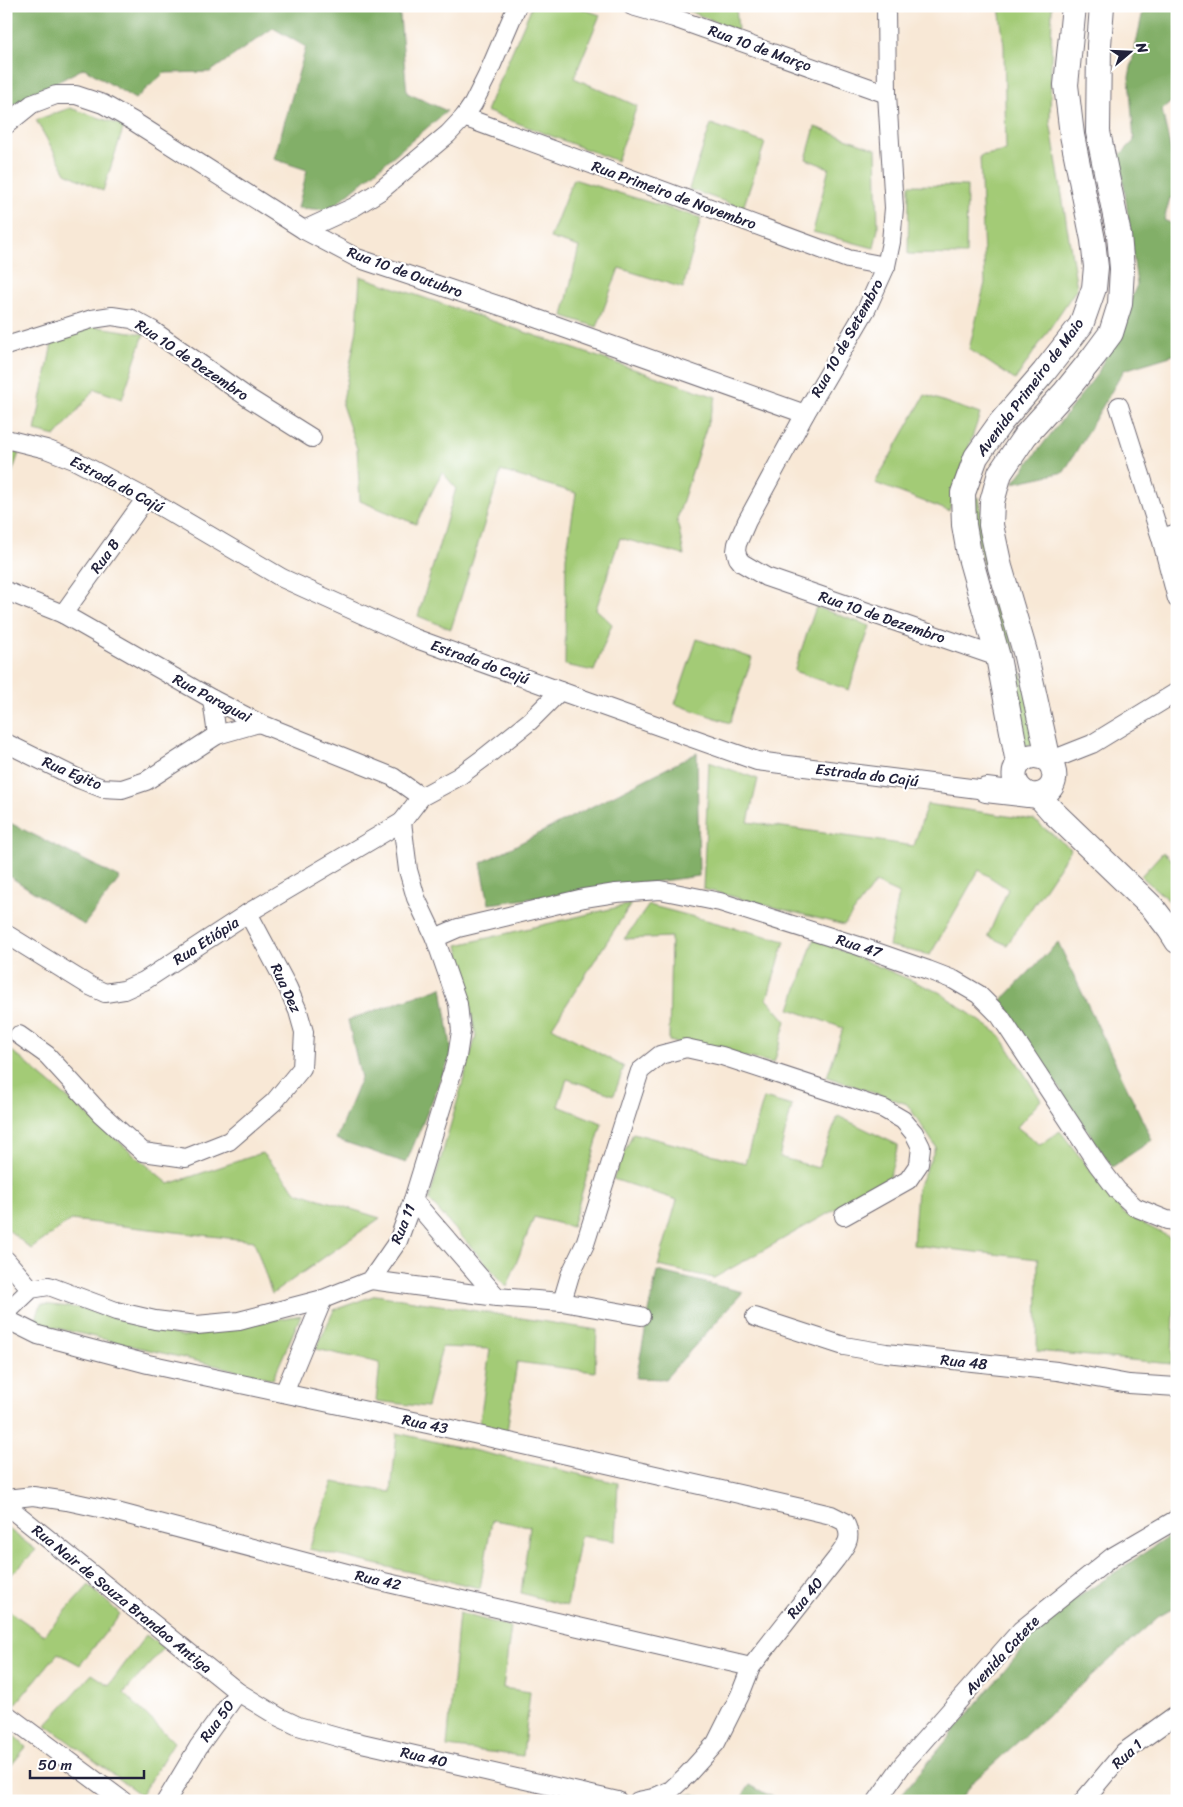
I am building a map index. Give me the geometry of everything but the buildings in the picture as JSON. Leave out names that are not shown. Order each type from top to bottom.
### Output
[{"type":"main road","name":"Avenida Primeiro de Maio","points":[[1025,782],[998,656],[969,554],[964,525],[963,493],[976,457],[1001,422],[1044,372],[1080,325],[1094,288],[1096,267],[1093,240],[1072,135],[1066,85],[1074,6]]},
{"type":"main road","name":"Avenida Primeiro de Maio","points":[[1052,770],[1025,652],[1000,566],[991,525],[992,502],[1000,473],[1025,436],[1065,392],[1094,356],[1110,333],[1120,304],[1122,269],[1119,234],[1098,132],[1099,45],[1102,6]]},
{"type":"main road","name":"Estrada do Cajú","points":[[986,790],[1025,782],[1030,756],[1036,755],[1052,770]]},
{"type":"main road","points":[[1025,782],[1049,790],[1052,770]]},
{"type":"main road","points":[[1052,770],[1078,836]]},
{"type":"main road","points":[[1025,782],[1052,811],[1153,908],[1177,941]]},
{"type":"street","points":[[304,230],[354,207],[380,191],[448,134],[464,118],[487,76],[517,6]]},
{"type":"street","name":"Rua 10 de Março","points":[[632,6],[673,12],[887,94]]},
{"type":"street","name":"Rua 10 de Setembro","points":[[766,577],[742,564],[738,558],[736,544],[805,414],[867,308],[886,266],[891,242],[894,208],[887,94],[886,6]]},
{"type":"street","name":"Rua 10 de Outubro","points":[[6,125],[32,104],[56,95],[76,95],[103,104],[133,121],[304,230],[357,258],[524,314],[805,414]]},
{"type":"street","name":"Rua Primeiro de Novembro","points":[[464,118],[848,259],[886,266]]},
{"type":"street","name":"Rua 10 de Dezembro","points":[[6,346],[92,319],[112,316],[132,319],[152,330],[250,400],[312,438]]},
{"type":"street","points":[[1119,406],[1169,536],[1177,599]]},
{"type":"street","name":"Estrada do Cajú","points":[[6,439],[46,449],[74,460],[146,498],[282,578],[414,638],[560,691],[757,761],[986,790]]},
{"type":"street","name":"Rua B","points":[[63,614],[146,498]]},
{"type":"street","name":"Rua 10 de Dezembro","points":[[766,577],[998,656]]},
{"type":"street","name":"Rua Paraguai","points":[[6,591],[63,614],[212,699],[259,723],[393,776],[421,797]]},
{"type":"street","points":[[402,822],[421,797],[458,777],[485,757],[530,721],[560,691]]},
{"type":"street","points":[[1052,770],[1177,692]]},
{"type":"street","points":[[212,699],[217,735]]},
{"type":"street","name":"Rua Egito","points":[[6,742],[79,779],[102,788],[122,789],[146,781],[217,735],[259,723]]},
{"type":"street","name":"Rua Etiópia","points":[[6,934],[90,986],[105,993],[124,990],[144,981],[248,914],[402,822]]},
{"type":"street","name":"Rua 11","points":[[371,1280],[398,1241],[413,1200],[457,1057],[461,1031],[458,1004],[435,938],[416,898],[408,870],[402,822]]},
{"type":"street","name":"Rua 47","points":[[435,938],[458,928],[584,898],[616,893],[660,890],[720,902],[928,970],[954,980],[978,994],[1000,1016],[1116,1190],[1134,1207],[1167,1220],[1177,1221]]},
{"type":"street","name":"Rua Dez","points":[[19,1035],[46,1055],[100,1113],[143,1152],[186,1158],[229,1141],[274,1102],[302,1068],[304,1032],[298,1011],[288,988],[248,914]]},
{"type":"street","points":[[562,1302],[570,1275],[585,1244],[640,1071],[660,1055],[686,1048],[722,1056],[884,1110],[903,1120],[914,1133],[921,1147],[920,1164],[908,1180],[844,1216]]},
{"type":"street","points":[[413,1200],[497,1297]]},
{"type":"street","points":[[6,1260],[31,1289]]},
{"type":"street","points":[[6,1313],[31,1289],[50,1286],[116,1311],[155,1320],[196,1325],[239,1321],[322,1299],[371,1280],[497,1297],[562,1302],[641,1316]]},
{"type":"street","points":[[284,1393],[322,1299]]},
{"type":"street","name":"Rua 48","points":[[755,1317],[844,1346],[886,1353],[1057,1371],[1129,1384],[1177,1387]]},
{"type":"street","name":"Rua 43","points":[[6,1319],[38,1335],[148,1364],[810,1510],[831,1515],[845,1522]]},
{"type":"street","name":"Rua 42","points":[[6,1499],[33,1496],[76,1503],[358,1576],[750,1666]]},
{"type":"street","name":"Rua Nair de Souza Brandao Antiga","points":[[6,1505],[238,1692]]},
{"type":"street","name":"Avenida Catete","points":[[876,1801],[903,1764],[1021,1630],[1112,1557],[1177,1519]]},
{"type":"street","name":"Rua 40","points":[[638,1801],[653,1798],[671,1790],[687,1776],[716,1744],[740,1695],[750,1666],[847,1543],[850,1532],[845,1522]]},
{"type":"street","name":"Rua 40","points":[[238,1692],[278,1717],[298,1726],[344,1739],[618,1801]]},
{"type":"street","name":"Rua 50","points":[[166,1801],[199,1746],[238,1692]]},
{"type":"street","points":[[6,1714],[123,1801]]},
{"type":"street","name":"Rua 1","points":[[1083,1801],[1124,1752],[1177,1714]]},
{"type":"green space","points":[[6,6],[399,6],[407,93],[447,111],[329,210],[298,208],[307,170],[274,159],[306,47],[273,28],[210,72],[164,73],[135,99],[84,68],[6,109]]},
{"type":"green space","points":[[532,6],[574,6],[600,15],[574,78],[637,106],[617,161],[486,111]]},
{"type":"green space","points":[[683,6],[736,6],[738,31],[684,9]]},
{"type":"green space","points":[[999,6],[1052,6],[1050,121],[1077,288],[1015,380],[969,349],[985,283],[980,156],[1006,151],[1004,46]]},
{"type":"green space","points":[[1144,6],[1177,6],[1177,97],[1162,110],[1173,160],[1177,160],[1177,198],[1170,198],[1164,220],[1177,226],[1177,354],[1124,370],[1064,472],[1013,483],[1098,373],[1137,285],[1120,155],[1134,141],[1129,77]]},
{"type":"green space","points":[[70,108],[124,126],[103,191],[66,173],[36,120]]},
{"type":"green space","points":[[711,124],[765,143],[743,208],[689,189]]},
{"type":"green space","points":[[815,127],[876,149],[878,228],[874,248],[813,232],[829,168],[806,159]]},
{"type":"green space","points":[[573,179],[701,218],[683,288],[619,268],[597,327],[563,316],[579,247],[550,238]]},
{"type":"green space","points":[[909,185],[967,186],[966,255],[908,254]]},
{"type":"green space","points":[[360,276],[716,397],[677,519],[684,555],[620,538],[596,609],[612,624],[594,671],[565,665],[566,557],[576,493],[501,471],[451,629],[418,616],[456,488],[442,472],[416,524],[360,501],[357,449],[342,405],[357,329]]},
{"type":"green space","points":[[92,326],[144,334],[122,399],[95,389],[56,436],[35,431],[52,343]]},
{"type":"green space","points":[[925,395],[980,414],[949,511],[875,483]]},
{"type":"green space","points":[[6,451],[19,453],[6,490]]},
{"type":"green space","points":[[969,498],[979,498],[990,562],[1041,744],[1022,747]]},
{"type":"green space","points":[[816,607],[870,626],[849,690],[794,671]]},
{"type":"green space","points":[[697,639],[752,658],[730,723],[675,704]]},
{"type":"green space","points":[[697,753],[699,876],[489,904],[481,863]]},
{"type":"green space","points":[[709,762],[758,779],[748,822],[914,846],[927,804],[1034,820],[1071,849],[1007,945],[988,936],[1008,889],[979,870],[930,955],[889,946],[899,894],[875,883],[844,925],[703,889]]},
{"type":"green space","points":[[6,821],[120,878],[84,925],[6,874]]},
{"type":"green space","points":[[1163,852],[1177,865],[1177,908],[1141,876]]},
{"type":"green space","points":[[631,904],[552,1027],[624,1067],[614,1095],[567,1079],[558,1106],[602,1123],[572,1227],[534,1217],[507,1287],[429,1200],[476,1036],[458,945]]},
{"type":"green space","points":[[649,905],[785,941],[767,999],[786,1021],[774,1063],[669,1041],[671,937],[624,939]]},
{"type":"green space","points":[[814,939],[939,992],[1000,1035],[1041,1100],[1017,1127],[1040,1145],[1060,1131],[1123,1213],[1177,1241],[1172,1364],[1037,1351],[1038,1259],[913,1245],[917,1189],[936,1147],[907,1104],[827,1077],[843,1028],[790,1009]]},
{"type":"green space","points":[[1058,942],[1152,1140],[1112,1167],[1001,1001]]},
{"type":"green space","points":[[442,987],[452,1053],[406,1163],[336,1139],[361,1078],[348,1020]]},
{"type":"green space","points":[[12,1051],[169,1184],[262,1153],[297,1192],[380,1218],[272,1294],[254,1241],[71,1220],[31,1249],[6,1228],[6,1062]]},
{"type":"green space","points":[[764,1098],[792,1106],[779,1157],[818,1168],[838,1116],[898,1145],[889,1179],[714,1278],[658,1266],[677,1200],[613,1179],[633,1133],[745,1163]]},
{"type":"green space","points":[[657,1271],[743,1292],[665,1379],[636,1378]]},
{"type":"green space","points":[[376,1295],[597,1330],[595,1372],[517,1362],[507,1432],[479,1428],[490,1349],[442,1347],[427,1407],[376,1401],[380,1363],[316,1349],[334,1310]]},
{"type":"green space","points":[[41,1304],[80,1308],[183,1337],[301,1315],[273,1379],[35,1323]]},
{"type":"green space","points":[[397,1433],[618,1483],[615,1541],[580,1536],[567,1606],[521,1593],[530,1526],[492,1520],[480,1588],[309,1549],[333,1482],[391,1492]]},
{"type":"green space","points":[[6,1527],[36,1550],[6,1580]]},
{"type":"green space","points":[[1177,1531],[1177,1606],[1158,1617],[975,1780],[959,1801],[896,1801],[1050,1616]]},
{"type":"green space","points":[[89,1585],[120,1614],[80,1665],[58,1653],[14,1706],[6,1700],[6,1609],[44,1635]]},
{"type":"green space","points":[[459,1613],[511,1627],[503,1688],[530,1692],[523,1756],[447,1747]]},
{"type":"green space","points":[[146,1635],[164,1648],[124,1693],[174,1742],[141,1795],[46,1725],[92,1674],[109,1685]]},
{"type":"green space","points":[[6,1730],[26,1747],[6,1772]]},
{"type":"green space","points":[[750,1785],[779,1801],[739,1801]]},
{"type":"green space","points":[[694,1794],[711,1801],[674,1801],[674,1797]]}]
